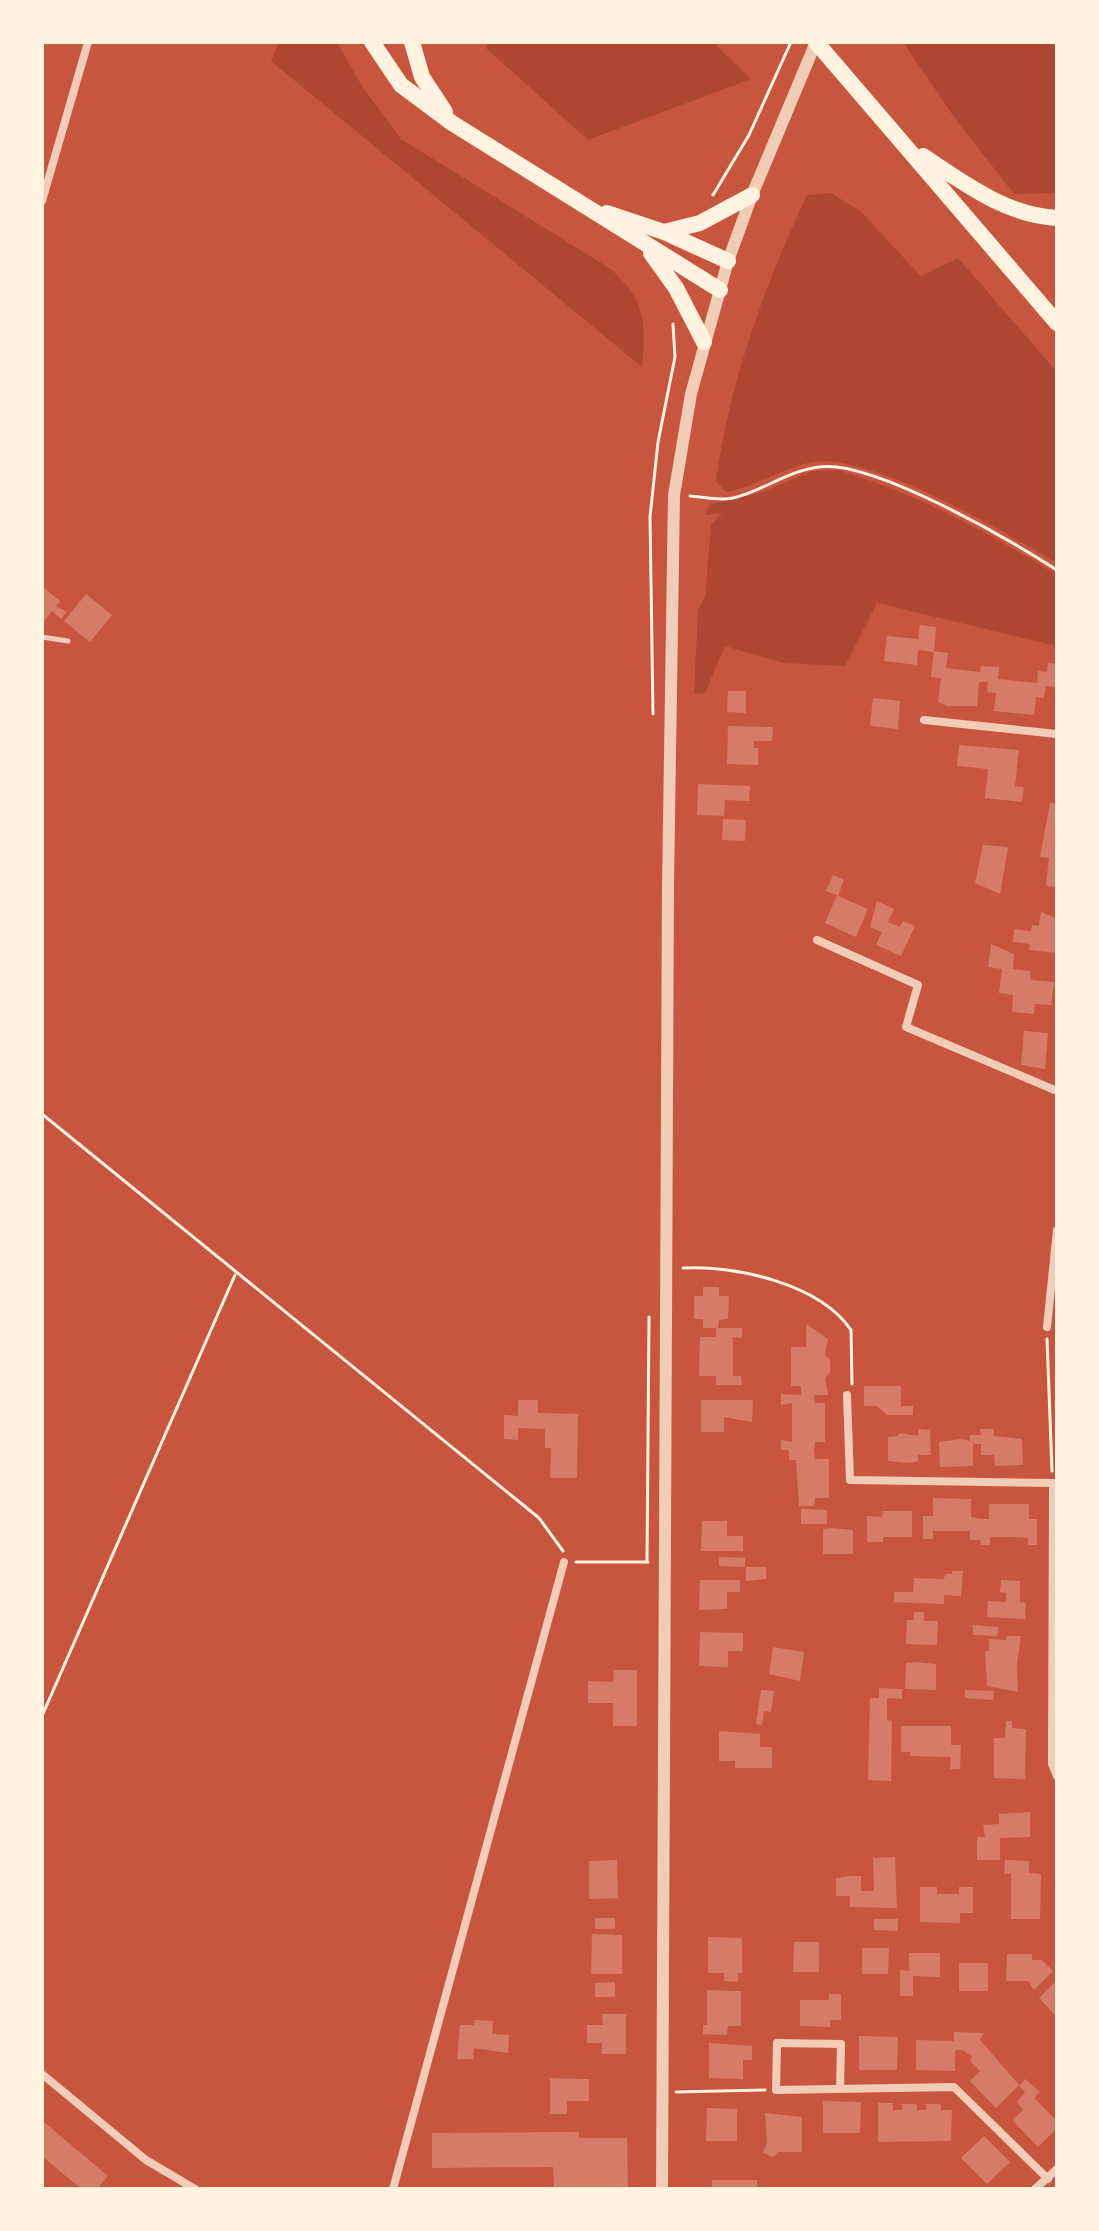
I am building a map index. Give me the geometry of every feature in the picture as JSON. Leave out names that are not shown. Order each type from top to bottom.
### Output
[{"type":"highway","points":[[372,42],[401,85],[452,123],[720,290]]},
{"type":"highway","points":[[412,42],[422,77],[452,123]]},
{"type":"highway","points":[[816,42],[1057,323]]},
{"type":"highway","points":[[906,144],[988,199],[1039,217],[1057,218]]},
{"type":"highway","points":[[664,232],[700,223],[752,195]]},
{"type":"highway","points":[[590,208],[664,232],[728,261]]},
{"type":"highway","points":[[645,245],[676,288],[704,342]]},
{"type":"street","points":[[42,201],[88,42]]},
{"type":"street","points":[[662,2189],[660,2092],[674,495],[704,342],[728,261],[816,42]]},
{"type":"street","points":[[924,720],[1057,734]]},
{"type":"street","points":[[817,940],[918,985],[906,1027],[1057,1091]]},
{"type":"street","points":[[1047,1327],[1057,1230]]},
{"type":"street","points":[[847,1395],[850,1480],[1055,1480],[1052,1764],[1057,1776]]},
{"type":"street","points":[[393,2189],[564,1562]]},
{"type":"street","points":[[840,2089],[841,2044],[777,2043],[776,2090],[840,2089],[954,2087],[1048,2179]]},
{"type":"street","points":[[42,2074],[146,2160],[192,2188]]},
{"type":"street","points":[[1035,2189],[1057,2169]]},
{"type":"lane","points":[[42,637],[68,641]]},
{"type":"path","points":[[771,90],[791,42]]},
{"type":"path","points":[[674,495],[732,498],[797,471],[823,466],[863,472],[1022,548],[1057,570]]},
{"type":"path","points":[[42,1114],[235,1275],[539,1518],[563,1550],[564,1562],[664,1563]]},
{"type":"path","points":[[667,1269],[729,1268],[795,1289],[830,1308],[851,1330],[852,1388],[847,1395]]},
{"type":"path","points":[[42,1716],[235,1275]]},
{"type":"path","points":[[1047,1327],[1055,1480]]},
{"type":"path","points":[[660,2092],[776,2090]]},
{"type":"shaded area","points":[[279,42],[337,42],[362,86],[401,139],[611,269],[631,292],[641,313],[644,336],[642,367],[271,61]]},
{"type":"shaded area","points":[[488,42],[713,42],[751,79],[588,140],[486,48]]},
{"type":"shaded area","points":[[903,42],[1057,42],[1057,193],[1014,194],[954,117]]},
{"type":"shaded area","points":[[831,193],[860,211],[921,276],[958,258],[1057,372],[1057,563],[938,498],[869,470],[839,463],[814,462],[726,492],[716,481],[739,371],[777,263],[807,195]]},
{"type":"shaded area","points":[[837,470],[895,490],[951,515],[1057,575],[1057,646],[877,603],[845,666],[784,663],[725,646],[705,693],[694,694],[698,610],[705,597],[711,525],[722,513],[705,515],[710,504],[760,493],[812,471]]},
{"type":"building","points":[[42,586],[60,601],[56,606],[67,612],[61,619],[52,611],[42,624]]},
{"type":"building","points":[[86,594],[112,615],[90,642],[64,621]]},
{"type":"building","points":[[920,625],[936,627],[934,652],[918,650],[917,665],[884,661],[887,636],[918,639]]},
{"type":"building","points":[[934,651],[948,653],[946,668],[980,672],[981,666],[999,667],[998,679],[1037,683],[1038,671],[1047,672],[1048,663],[1057,664],[1057,687],[1046,686],[1044,698],[1036,697],[1034,715],[994,711],[996,693],[987,692],[988,682],[979,682],[977,706],[947,706],[938,702],[941,678],[931,677]]},
{"type":"building","points":[[728,691],[746,691],[746,713],[727,712]]},
{"type":"building","points":[[873,698],[900,701],[898,729],[870,726]]},
{"type":"building","points":[[728,726],[773,727],[772,741],[754,741],[754,748],[758,748],[758,765],[727,764]]},
{"type":"building","points":[[959,745],[1019,750],[1015,786],[1024,787],[1022,802],[985,798],[988,769],[957,766]]},
{"type":"building","points":[[698,784],[750,786],[749,801],[725,800],[724,816],[697,815]]},
{"type":"building","points":[[1050,803],[1057,804],[1057,887],[1046,886],[1049,858],[1040,857]]},
{"type":"building","points":[[723,819],[746,820],[745,841],[722,840]]},
{"type":"building","points":[[983,845],[1008,847],[1000,894],[975,883]]},
{"type":"building","points":[[833,875],[844,880],[838,896],[868,909],[856,937],[825,923],[837,895],[826,891]]},
{"type":"building","points":[[877,901],[894,909],[888,922],[900,927],[903,921],[915,926],[901,956],[876,945],[882,932],[870,927]]},
{"type":"building","points":[[1041,912],[1056,918],[1057,953],[1029,950],[1030,944],[1013,942],[1014,929],[1031,931],[1032,925],[1039,926]]},
{"type":"building","points":[[991,944],[1014,954],[1013,969],[1030,971],[1031,980],[1054,982],[1051,1005],[1035,1004],[1034,1014],[1012,1012],[1013,995],[999,993],[1002,969],[988,967]]},
{"type":"building","points":[[1024,1031],[1048,1033],[1045,1069],[1021,1065]]},
{"type":"building","points":[[703,1287],[719,1287],[719,1296],[729,1296],[728,1319],[719,1320],[718,1328],[742,1328],[742,1338],[733,1337],[733,1376],[741,1376],[742,1385],[716,1385],[716,1376],[699,1376],[700,1337],[716,1337],[716,1328],[703,1328],[703,1319],[694,1319],[694,1296],[703,1296]]},
{"type":"building","points":[[806,1324],[828,1339],[825,1355],[830,1360],[830,1373],[825,1378],[828,1395],[814,1395],[815,1403],[825,1403],[825,1442],[815,1442],[814,1450],[815,1459],[829,1459],[829,1498],[815,1498],[814,1506],[799,1506],[796,1460],[789,1460],[789,1450],[781,1450],[781,1440],[792,1442],[792,1403],[781,1405],[781,1394],[801,1395],[801,1386],[791,1386],[791,1347],[806,1347]]},
{"type":"building","points":[[864,1386],[901,1386],[901,1406],[913,1406],[913,1415],[887,1415],[877,1406],[864,1406]]},
{"type":"building","points":[[518,1400],[538,1400],[538,1413],[578,1414],[577,1478],[550,1478],[551,1448],[545,1448],[545,1429],[518,1428],[518,1440],[504,1439],[504,1415],[518,1416]]},
{"type":"building","points":[[701,1400],[753,1400],[752,1422],[724,1417],[724,1432],[701,1432]]},
{"type":"building","points":[[918,1429],[930,1430],[931,1455],[918,1455],[918,1461],[909,1463],[888,1461],[888,1437],[900,1433],[918,1436]]},
{"type":"building","points":[[980,1429],[994,1429],[994,1436],[1022,1439],[1023,1465],[995,1466],[994,1455],[981,1455],[981,1444],[973,1444],[973,1466],[940,1467],[939,1442],[970,1441],[970,1435],[981,1435]]},
{"type":"building","points":[[933,1498],[971,1499],[971,1517],[981,1519],[989,1519],[989,1504],[1029,1504],[1029,1519],[1037,1519],[1037,1545],[1028,1545],[1028,1538],[990,1537],[990,1545],[981,1545],[980,1540],[970,1540],[970,1531],[933,1531],[933,1539],[923,1539],[923,1516],[933,1516]]},
{"type":"building","points":[[801,1509],[827,1510],[827,1524],[801,1524]]},
{"type":"building","points":[[883,1511],[912,1511],[912,1537],[883,1537],[883,1542],[867,1542],[867,1516],[882,1517]]},
{"type":"building","points":[[702,1521],[727,1521],[727,1536],[743,1536],[743,1551],[701,1551]]},
{"type":"building","points":[[823,1529],[853,1530],[853,1554],[823,1554]]},
{"type":"building","points":[[719,1557],[745,1558],[745,1567],[719,1566]]},
{"type":"building","points":[[746,1567],[766,1567],[766,1579],[746,1581]]},
{"type":"building","points":[[952,1571],[963,1571],[961,1596],[944,1595],[944,1604],[894,1602],[894,1592],[913,1592],[914,1578],[944,1579],[945,1574],[952,1574]]},
{"type":"building","points":[[700,1580],[740,1580],[740,1592],[727,1592],[727,1609],[699,1610]]},
{"type":"building","points":[[1001,1580],[1020,1581],[1020,1602],[1026,1603],[1025,1619],[987,1617],[988,1601],[1006,1602],[1006,1593],[1000,1592]]},
{"type":"building","points":[[914,1612],[924,1612],[924,1621],[938,1621],[937,1645],[906,1644],[907,1620],[914,1620]]},
{"type":"building","points":[[973,1625],[998,1627],[997,1636],[973,1635]]},
{"type":"building","points":[[700,1632],[743,1633],[743,1651],[728,1651],[728,1667],[699,1666]]},
{"type":"building","points":[[1006,1636],[1021,1636],[1017,1664],[1018,1692],[987,1686],[985,1651],[989,1651],[989,1639],[1006,1640]]},
{"type":"building","points":[[773,1647],[804,1652],[800,1681],[769,1674]]},
{"type":"building","points":[[906,1663],[936,1664],[936,1690],[905,1689]]},
{"type":"building","points":[[614,1670],[637,1670],[637,1726],[613,1726],[613,1703],[588,1703],[588,1681],[613,1682]]},
{"type":"building","points":[[879,1688],[902,1689],[902,1699],[887,1698],[887,1720],[892,1721],[891,1781],[868,1780],[870,1698],[879,1698]]},
{"type":"building","points":[[761,1690],[774,1691],[771,1712],[764,1711],[762,1725],[756,1724]]},
{"type":"building","points":[[965,1690],[994,1691],[993,1700],[965,1698]]},
{"type":"building","points":[[1006,1721],[1012,1721],[1012,1728],[1026,1729],[1025,1779],[994,1778],[994,1738],[1005,1738]]},
{"type":"building","points":[[901,1726],[951,1726],[951,1745],[961,1745],[960,1769],[950,1769],[951,1757],[910,1756],[910,1752],[901,1752]]},
{"type":"building","points":[[719,1731],[760,1734],[760,1747],[772,1747],[772,1768],[735,1768],[735,1761],[719,1761]]},
{"type":"building","points":[[1030,1812],[1030,1837],[1000,1838],[1000,1860],[977,1860],[977,1837],[985,1837],[983,1825],[999,1824],[999,1814]]},
{"type":"building","points":[[895,1857],[897,1908],[850,1907],[850,1896],[836,1896],[836,1878],[849,1876],[861,1876],[861,1891],[874,1891],[873,1858]]},
{"type":"building","points":[[617,1860],[618,1898],[589,1899],[589,1861]]},
{"type":"building","points":[[1005,1860],[1029,1861],[1029,1873],[1041,1874],[1040,1919],[1011,1919],[1011,1874],[1004,1874]]},
{"type":"building","points":[[920,1887],[937,1887],[937,1894],[959,1894],[959,1887],[973,1887],[973,1913],[960,1913],[960,1923],[920,1922]]},
{"type":"building","points":[[595,1918],[615,1918],[615,1929],[595,1929]]},
{"type":"building","points":[[874,1919],[898,1919],[898,1931],[874,1930]]},
{"type":"building","points":[[592,1934],[622,1935],[622,1974],[591,1974]]},
{"type":"building","points":[[708,1937],[742,1938],[742,1973],[738,1973],[738,1982],[724,1981],[724,1973],[708,1973]]},
{"type":"building","points":[[794,1942],[819,1942],[819,1972],[793,1972]]},
{"type":"building","points":[[862,1948],[889,1948],[888,1974],[862,1974]]},
{"type":"building","points":[[909,1953],[940,1953],[940,1977],[913,1976],[913,1996],[900,1996],[900,1970],[909,1971]]},
{"type":"building","points":[[1007,1954],[1032,1954],[1032,1960],[1042,1960],[1053,1971],[1034,1990],[1028,1981],[1006,1981]]},
{"type":"building","points":[[959,1963],[988,1963],[988,1991],[959,1991]]},
{"type":"building","points":[[1057,1980],[1057,2017],[1039,1998]]},
{"type":"building","points":[[615,1982],[615,1997],[595,1997],[595,1983]]},
{"type":"building","points":[[707,1990],[741,1991],[741,2026],[728,2026],[727,2035],[703,2034],[703,2025],[707,2025]]},
{"type":"building","points":[[829,1994],[841,1994],[841,2020],[830,2020],[830,2027],[800,2026],[800,2000],[829,2000]]},
{"type":"building","points":[[602,2014],[626,2014],[626,2054],[602,2054],[602,2043],[587,2043],[587,2025],[603,2025]]},
{"type":"building","points":[[475,2020],[493,2021],[492,2034],[509,2035],[508,2053],[474,2048],[473,2059],[457,2059],[460,2025],[474,2025]]},
{"type":"building","points":[[954,2032],[984,2033],[980,2040],[1019,2085],[996,2108],[970,2081],[980,2071],[970,2061],[972,2056],[962,2050],[955,2050],[955,2071],[916,2070],[916,2040],[954,2041]]},
{"type":"building","points":[[859,2036],[898,2037],[897,2070],[859,2070]]},
{"type":"building","points":[[709,2043],[752,2046],[752,2060],[743,2060],[743,2079],[709,2078]]},
{"type":"building","points":[[550,2078],[589,2079],[589,2101],[567,2101],[567,2114],[550,2114]]},
{"type":"building","points":[[1025,2079],[1040,2092],[1034,2098],[1057,2121],[1057,2128],[1038,2147],[1012,2120],[1023,2110],[1017,2102],[1025,2092],[1019,2086]]},
{"type":"building","points":[[823,2101],[861,2102],[860,2133],[823,2133]]},
{"type":"building","points":[[878,2103],[893,2103],[893,2110],[902,2110],[902,2104],[917,2104],[917,2110],[926,2110],[926,2104],[941,2104],[941,2110],[952,2110],[951,2141],[878,2142]]},
{"type":"building","points":[[707,2108],[737,2109],[737,2141],[706,2141]]},
{"type":"building","points":[[765,2113],[802,2117],[802,2152],[778,2152],[773,2157],[763,2153],[767,2143]]},
{"type":"building","points":[[44,2122],[108,2176],[97,2189],[81,2189],[42,2156]]},
{"type":"building","points":[[579,2132],[579,2138],[627,2138],[628,2189],[554,2189],[553,2167],[432,2168],[432,2133]]},
{"type":"building","points":[[984,2136],[1010,2162],[987,2184],[961,2158]]},
{"type":"building","points":[[712,2180],[757,2180],[757,2189],[712,2189]]}]
